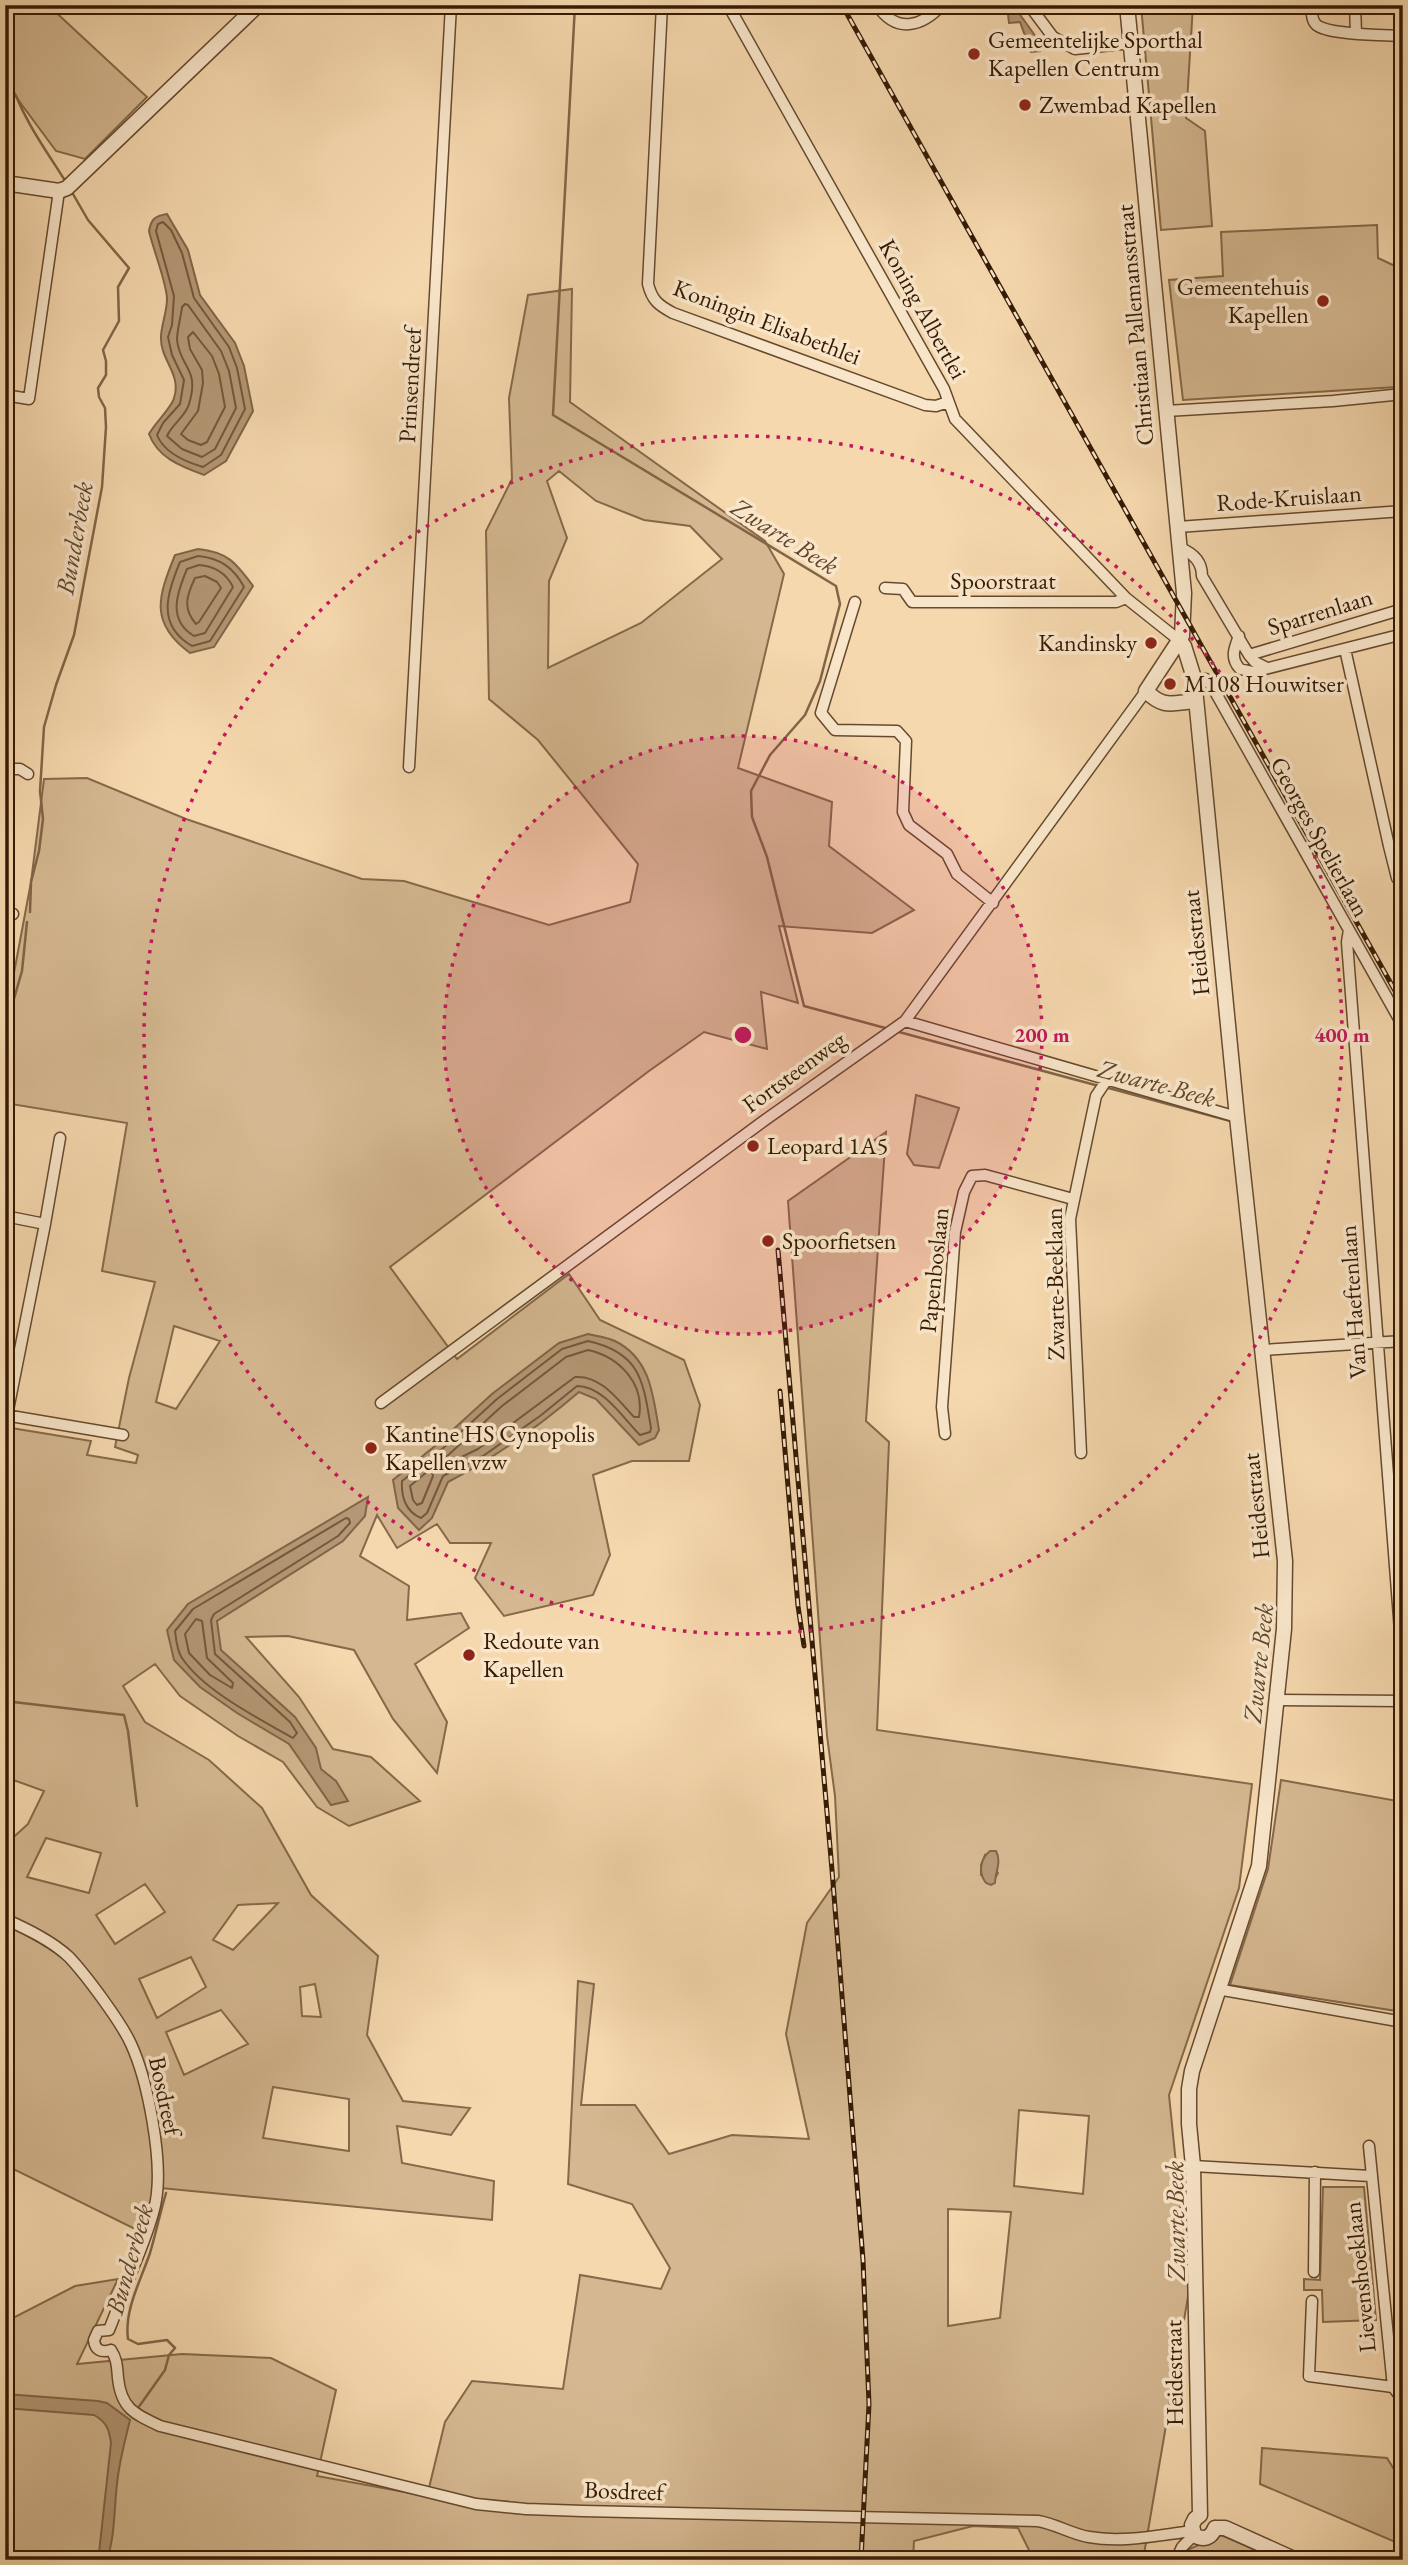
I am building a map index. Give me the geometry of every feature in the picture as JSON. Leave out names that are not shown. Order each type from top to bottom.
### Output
[{"type":"street","points":[[5,183],[59,191],[75,181],[258,5]]},
{"type":"street","name":"Prinsendreef","points":[[409,768],[451,5]]},
{"type":"street","name":"Koningin Elisabethlei","points":[[662,5],[648,284],[651,296],[658,305],[673,313],[925,405],[936,406],[948,402]]},
{"type":"street","name":"Koning Albertlei","points":[[729,5],[938,378],[956,419],[1126,598]]},
{"type":"street","points":[[877,5],[892,19],[911,25],[930,18],[942,5]]},
{"type":"street","points":[[1030,5],[1053,37],[1074,49],[1131,43]]},
{"type":"street","name":"Christiaan Pallemansstraat","points":[[1126,5],[1183,572],[1184,624],[1180,641]]},
{"type":"street","points":[[1311,5],[1313,21],[1318,27],[1403,36]]},
{"type":"street","points":[[1355,5],[1356,33]]},
{"type":"street","points":[[5,396],[29,399],[59,191]]},
{"type":"street","points":[[1403,282],[1400,285],[1403,351]]},
{"type":"street","points":[[1166,411],[1403,394]]},
{"type":"street","name":"Rode-Kruislaan","points":[[1178,527],[1403,511]]},
{"type":"street","name":"Sparrenlaan","points":[[1180,548],[1194,556],[1202,569],[1202,576],[1249,655],[1265,667]]},
{"type":"street","points":[[1183,572],[1194,572],[1202,576]]},
{"type":"street","name":"Spoorstraat","points":[[886,588],[903,589],[912,602],[1116,601],[1126,598]]},
{"type":"street","name":"Heidestraat","points":[[1126,598],[1180,641],[1195,681],[1237,1117],[1285,1562],[1284,1629],[1278,1700],[1259,1866],[1217,1989],[1189,2089],[1200,2515],[1192,2525],[1193,2533]]},
{"type":"street","points":[[855,602],[821,713],[835,730],[897,731],[906,741],[903,813],[909,825],[947,855],[957,874],[993,902]]},
{"type":"street","name":"Sparrenlaan","points":[[1249,655],[1403,609]]},
{"type":"street","name":"Sparrenlaan","points":[[1239,636],[1233,657],[1240,669],[1253,671],[1403,634]]},
{"type":"street","name":"Fortsteenweg","points":[[380,1403],[765,1120],[905,1021],[1180,641]]},
{"type":"street","points":[[1345,649],[1397,878],[1403,877]]},
{"type":"street","name":"Georges Spelierlaan","points":[[1195,681],[1206,679],[1213,688],[1403,1026]]},
{"type":"street","points":[[1146,691],[1158,702],[1172,704],[1195,701]]},
{"type":"street","points":[[5,769],[20,769],[28,774]]},
{"type":"street","name":"Van Haeftenlaan","points":[[1349,930],[1347,942],[1403,1670]]},
{"type":"street","points":[[905,1021],[1237,1117]]},
{"type":"street","name":"Zwarte-Beeklaan","points":[[1081,1453],[1070,1219],[1096,1096],[1108,1078]]},
{"type":"street","points":[[60,1138],[6,1415],[123,1435]]},
{"type":"street","name":"Papenboslaan","points":[[946,1434],[942,1407],[956,1233],[967,1184],[972,1176],[985,1175],[1073,1199]]},
{"type":"street","points":[[5,1216],[45,1224]]},
{"type":"street","points":[[1263,1350],[1403,1341]]},
{"type":"street","points":[[1278,1700],[1403,1701]]},
{"type":"street","name":"Bosdreef","points":[[5,1919],[34,1933],[67,1956],[87,1978],[130,2042],[140,2069],[156,2156],[157,2199],[152,2219],[109,2330]]},
{"type":"street","points":[[1217,1989],[1403,2022]]},
{"type":"street","name":"Lievenshoeklaan","points":[[1368,2146],[1393,2387]]},
{"type":"street","points":[[1193,2166],[1370,2176]]},
{"type":"street","points":[[1314,2272],[1315,2172]]},
{"type":"street","points":[[1312,2301],[1309,2376],[1393,2387],[1403,2400]]},
{"type":"street","name":"Bosdreef","points":[[109,2330],[98,2331],[93,2340],[94,2345],[101,2351],[111,2350]]},
{"type":"street","name":"Bosdreef","points":[[109,2330],[116,2339],[111,2350],[117,2366],[122,2399],[140,2417],[160,2426],[475,2504],[583,2511],[1038,2521],[1058,2525],[1085,2536],[1107,2539],[1193,2533]]},
{"type":"street","points":[[1177,2560],[1182,2547],[1193,2533],[1200,2538],[1207,2538],[1212,2534],[1215,2528],[1211,2518],[1200,2515]]},
{"type":"street","points":[[1215,2528],[1225,2528],[1296,2560]]},
{"type":"shaded area","points":[[5,5],[48,5],[147,97],[85,159],[56,151],[5,82]]},
{"type":"shaded area","points":[[1141,5],[1193,5],[1186,118],[1205,131],[1212,226],[1161,230]]},
{"type":"shaded area","points":[[1377,225],[1378,258],[1395,266],[1397,387],[1183,400],[1169,280],[1223,276],[1221,232]]},
{"type":"shaded area","points":[[572,289],[570,402],[765,541],[784,574],[738,768],[832,802],[829,846],[914,910],[872,933],[779,926],[798,1003],[761,992],[767,1049],[704,1032],[390,1267],[457,1359],[569,1274],[600,1320],[684,1360],[700,1405],[689,1461],[632,1461],[593,1475],[610,1555],[593,1595],[504,1616],[475,1578],[491,1543],[450,1543],[437,1524],[397,1548],[377,1515],[360,1556],[409,1586],[407,1620],[461,1613],[469,1628],[415,1664],[447,1722],[437,1773],[393,1719],[354,1650],[288,1636],[246,1637],[299,1697],[333,1749],[371,1757],[420,1801],[349,1826],[317,1807],[283,1762],[238,1736],[180,1696],[155,1664],[123,1686],[145,1722],[209,1760],[262,1808],[311,1895],[378,1956],[367,2035],[403,2101],[470,2108],[451,2135],[397,2126],[402,2163],[494,2181],[492,2220],[161,2188],[139,2231],[5,2165],[5,1845],[28,1824],[44,1791],[5,1777],[5,1427],[91,1441],[87,1455],[136,1463],[138,1455],[115,1447],[129,1378],[155,1282],[102,1271],[127,1123],[5,1103],[5,1021],[31,882],[44,779],[87,778],[186,819],[362,879],[404,881],[549,925],[630,902],[638,864],[538,740],[489,699],[486,531],[512,479],[509,398],[528,295]],"holes":[[[559,471],[596,501],[644,520],[690,526],[722,559],[641,623],[548,668],[549,581],[567,538],[547,481]],[[174,1326],[220,1341],[176,1409],[156,1402]],[[46,1838],[101,1853],[89,1893],[27,1877]],[[145,1884],[165,1912],[115,1944],[96,1915]],[[278,1903],[233,1950],[213,1940],[238,1905]],[[191,1957],[206,1987],[157,2018],[139,1979]],[[315,1984],[321,2017],[302,2016],[300,1987]],[[221,2010],[248,2044],[184,2075],[166,2032]],[[273,2087],[349,2099],[349,2151],[263,2138]]]},
{"type":"shaded area","points":[[916,1095],[959,1108],[939,1168],[914,1165],[907,1154]]},
{"type":"shaded area","points":[[886,1132],[866,1421],[889,1442],[877,1730],[1252,1784],[1239,1888],[1169,2095],[1189,2291],[1143,2560],[1034,2560],[1018,2528],[973,2526],[914,2541],[913,2560],[5,2560],[5,2322],[75,2286],[118,2279],[77,2364],[182,2354],[271,2358],[336,2390],[317,2476],[427,2496],[445,2422],[472,2381],[563,2389],[580,2275],[661,2289],[670,2268],[632,2204],[568,2184],[578,1981],[594,1984],[581,2105],[635,2105],[669,2154],[732,2135],[809,2139],[786,2034],[807,1923],[839,1877],[835,1796],[827,1736],[788,1201]],"holes":[[[985,1855],[998,1873],[995,1878],[981,1875]],[[1019,2110],[1089,2116],[1083,2194],[1014,2186]],[[948,2209],[1011,2212],[1000,2318],[948,2326]]]},
{"type":"shaded area","points":[[1281,1780],[1403,1802],[1403,2012],[1230,1985],[1268,1869]]},
{"type":"shaded area","points":[[1323,2187],[1364,2187],[1376,2320],[1323,2322],[1322,2290],[1304,2290],[1304,2279],[1320,2280]]},
{"type":"shaded area","points":[[1262,2448],[1387,2458],[1403,2484],[1403,2538],[1400,2544],[1260,2484]]},
{"type":"shaded area","points":[[1221,2535],[1278,2560],[1165,2560]]},
{"type":"water","points":[[1007,5],[1013,5],[1039,41],[1040,51],[1031,52],[1020,22],[1009,23]]},
{"type":"water","points":[[167,214],[188,250],[200,295],[235,343],[244,366],[253,411],[226,461],[204,475],[164,455],[149,434],[170,406],[176,389],[162,345],[166,293],[149,231],[154,219]]},
{"type":"water","points":[[198,549],[217,553],[230,560],[253,586],[214,647],[190,653],[168,631],[163,620],[161,597],[175,555]]},
{"type":"water","points":[[588,1334],[615,1341],[627,1349],[643,1368],[657,1417],[659,1430],[655,1438],[639,1445],[596,1399],[579,1392],[516,1441],[448,1482],[432,1518],[419,1530],[398,1508],[393,1480],[492,1394],[559,1343]]},
{"type":"water","points":[[368,1497],[365,1516],[343,1541],[217,1621],[221,1650],[295,1717],[316,1748],[321,1769],[336,1781],[348,1801],[331,1805],[289,1744],[200,1687],[174,1660],[167,1630],[188,1604]]},
{"type":"water","points":[[990,1851],[996,1851],[998,1859],[995,1883],[991,1885],[983,1879],[981,1871],[982,1862]]},
{"type":"water","points":[[5,2394],[98,2401],[107,2403],[130,2420],[119,2468],[113,2532],[107,2560],[96,2560],[111,2443],[106,2426],[94,2415],[5,2408]]},
{"type":"waterway","name":"Zwarte Beek","points":[[575,5],[553,415],[836,586],[840,604],[820,681],[805,715],[770,755],[751,791],[752,817],[767,857],[804,1006],[889,1029]]},
{"type":"waterway","name":"Bunderbeek","points":[[5,79],[64,179]]},
{"type":"waterway","name":"Bunderbeek","points":[[30,912],[31,882],[43,819],[40,791],[44,727],[74,635],[102,487],[106,427],[105,408],[98,388],[106,375],[103,350],[119,321],[118,287],[129,268],[88,220],[73,194]]},
{"type":"waterway","name":"Bunderbeek","points":[[5,1030],[22,971],[27,922]]},
{"type":"waterway","name":"Zwarte Beek","points":[[899,1032],[1099,1086]]},
{"type":"waterway","name":"Zwarte Beek","points":[[1105,1087],[1234,1122]]},
{"type":"waterway","name":"Bunderbeek","points":[[5,1701],[124,1715],[137,1806]]},
{"type":"waterway","name":"Bunderbeek","points":[[138,2408],[165,2370],[169,2355],[175,2348],[167,2340],[138,2344],[128,2339],[127,2328],[134,2295],[150,2253],[166,2193]]},
{"type":"railway","points":[[842,5],[1403,1005]]},
{"type":"railway","points":[[778,1250],[863,2260],[869,2404],[861,2560]]},
{"type":"railway","points":[[780,1391],[798,1606],[804,1646]]},
{"type":"place","name":"Gemeentelijke Sporthal Kapellen Centrum","points":[[974,54]]},
{"type":"place","name":"Zwembad Kapellen","points":[[1025,105]]},
{"type":"place","name":"Gemeentehuis Kapellen","points":[[1323,301]]},
{"type":"place","name":"Kandinsky","points":[[1151,643]]},
{"type":"place","name":"M108 Houwitser","points":[[1170,684]]},
{"type":"place","name":"Leopard 1A5","points":[[753,1146]]},
{"type":"place","name":"Spoorfietsen","points":[[768,1241]]},
{"type":"place","name":"Kantine HS Cynopolis Kapellen vzw","points":[[371,1448]]},
{"type":"place","name":"Redoute van Kapellen","points":[[469,1655]]}]
